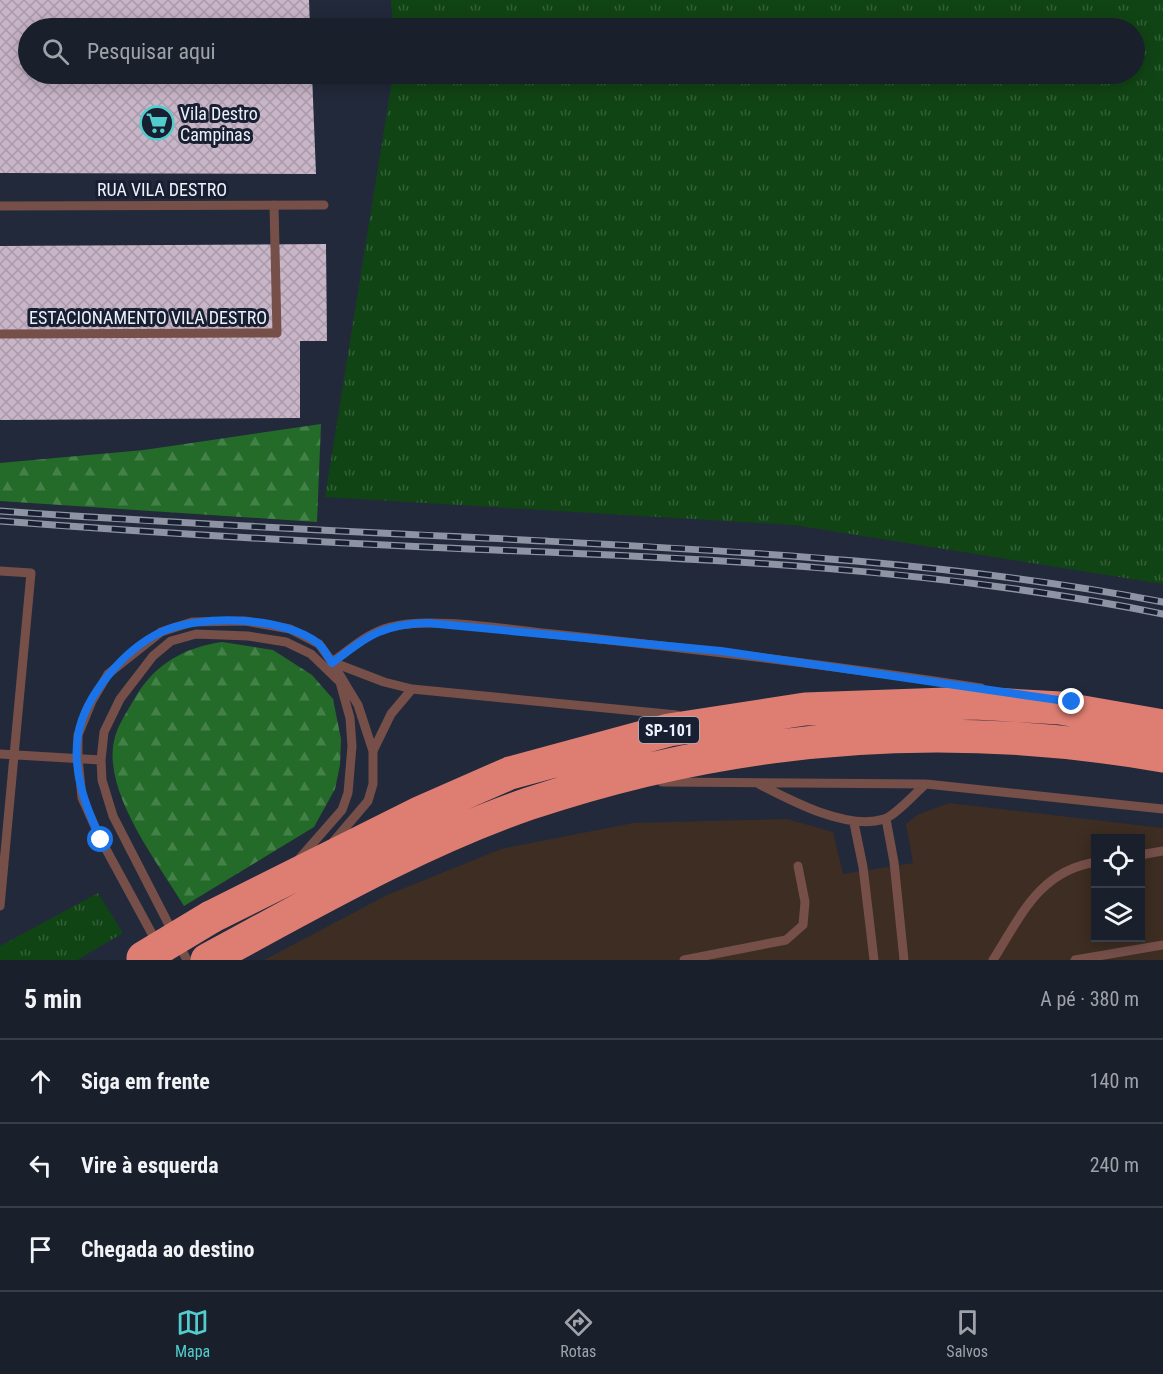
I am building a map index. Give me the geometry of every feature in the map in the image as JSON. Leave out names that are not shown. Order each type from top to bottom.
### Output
[{"type":"highway","name":"SP-101","points":[[150,959],[211,917],[421,812],[510,773],[646,735],[724,720],[805,709],[975,703],[1060,708],[1163,726]]},
{"type":"highway","name":"SP-101","points":[[219,953],[416,850],[526,805],[625,775],[690,760],[758,747],[867,736],[984,735],[1084,744],[1163,756]]},
{"type":"lane","name":"ESTACIONAMENTO VILA DESTRO","points":[[0,334],[277,333],[274,205]]},
{"type":"lane","name":"RUA VILA DESTRO","points":[[0,206],[324,205]]},
{"type":"lane","points":[[0,571],[31,573],[0,906]]},
{"type":"lane","points":[[150,959],[82,798],[78,735],[92,701],[108,674],[161,632],[192,622],[245,621],[290,629],[319,644],[332,663],[358,705],[373,751],[373,784],[368,801],[309,867]]},
{"type":"lane","points":[[332,663],[370,634],[390,627],[428,623],[721,651],[994,690]]},
{"type":"lane","points":[[187,960],[113,816],[102,780],[101,760],[104,732],[120,699],[153,656],[171,641],[196,634],[248,636],[286,642],[311,654],[340,682],[350,718],[352,756],[348,793],[342,810],[275,885]]},
{"type":"lane","points":[[332,663],[384,682],[412,689],[724,720]]},
{"type":"lane","points":[[373,751],[391,714],[412,689]]},
{"type":"lane","points":[[1028,695],[1072,702],[1163,726]]},
{"type":"lane","points":[[0,754],[101,760]]},
{"type":"lane","points":[[755,782],[789,799],[854,823],[886,819],[926,784]]},
{"type":"lane","points":[[655,783],[926,784],[1163,809]]},
{"type":"lane","points":[[526,805],[608,791]]},
{"type":"lane","points":[[886,819],[894,862],[904,960]]},
{"type":"lane","points":[[854,823],[863,867],[874,960]]},
{"type":"lane","points":[[1145,854],[1163,851]]},
{"type":"lane","points":[[993,960],[1033,896],[1058,874],[1091,863]]},
{"type":"lane","points":[[684,960],[786,940],[803,925],[805,902],[798,866]]},
{"type":"lane","points":[[1075,960],[1163,945]]},
{"type":"shaded area","points":[[949,803],[1163,828],[1163,960],[264,960],[387,895],[501,849],[633,823],[787,819],[833,832],[843,874],[913,863],[906,824],[917,815]]},
{"type":"green space","points":[[391,0],[1163,0],[1163,584],[794,525],[325,497],[391,84],[1145,84],[1145,18],[392,18]]},
{"type":"green space","points":[[321,424],[317,522],[0,501],[0,463],[144,450]]},
{"type":"green space","points":[[222,642],[273,650],[312,675],[333,699],[341,739],[340,765],[335,789],[314,827],[184,906],[148,849],[124,805],[113,761],[114,741],[136,696],[153,674],[173,658],[196,648]]},
{"type":"green space","points":[[98,893],[123,933],[77,960],[0,960],[0,946]]},
{"type":"building","name":"Vila Destro Campinas","points":[[0,0],[309,0],[310,18],[18,18],[18,84],[312,84],[316,174],[0,173]]},
{"type":"building","points":[[326,244],[327,341],[300,341],[300,418],[0,420],[0,246]]},
{"type":"railway","points":[[0,511],[204,524],[622,545],[855,561],[1009,578],[1163,602]]},
{"type":"railway","points":[[0,521],[293,540],[730,561],[991,586],[1078,598],[1163,614]]},
{"type":"place","name":"Vila Destro Campinas","points":[[157,123]]},
{"type":"route","points":[[101,840],[82,798],[78,758],[78,735],[92,701],[108,674],[135,650],[161,632],[192,622],[245,621],[290,629],[319,644],[332,663],[370,634],[390,627],[428,623],[721,651],[1072,702]]}]
